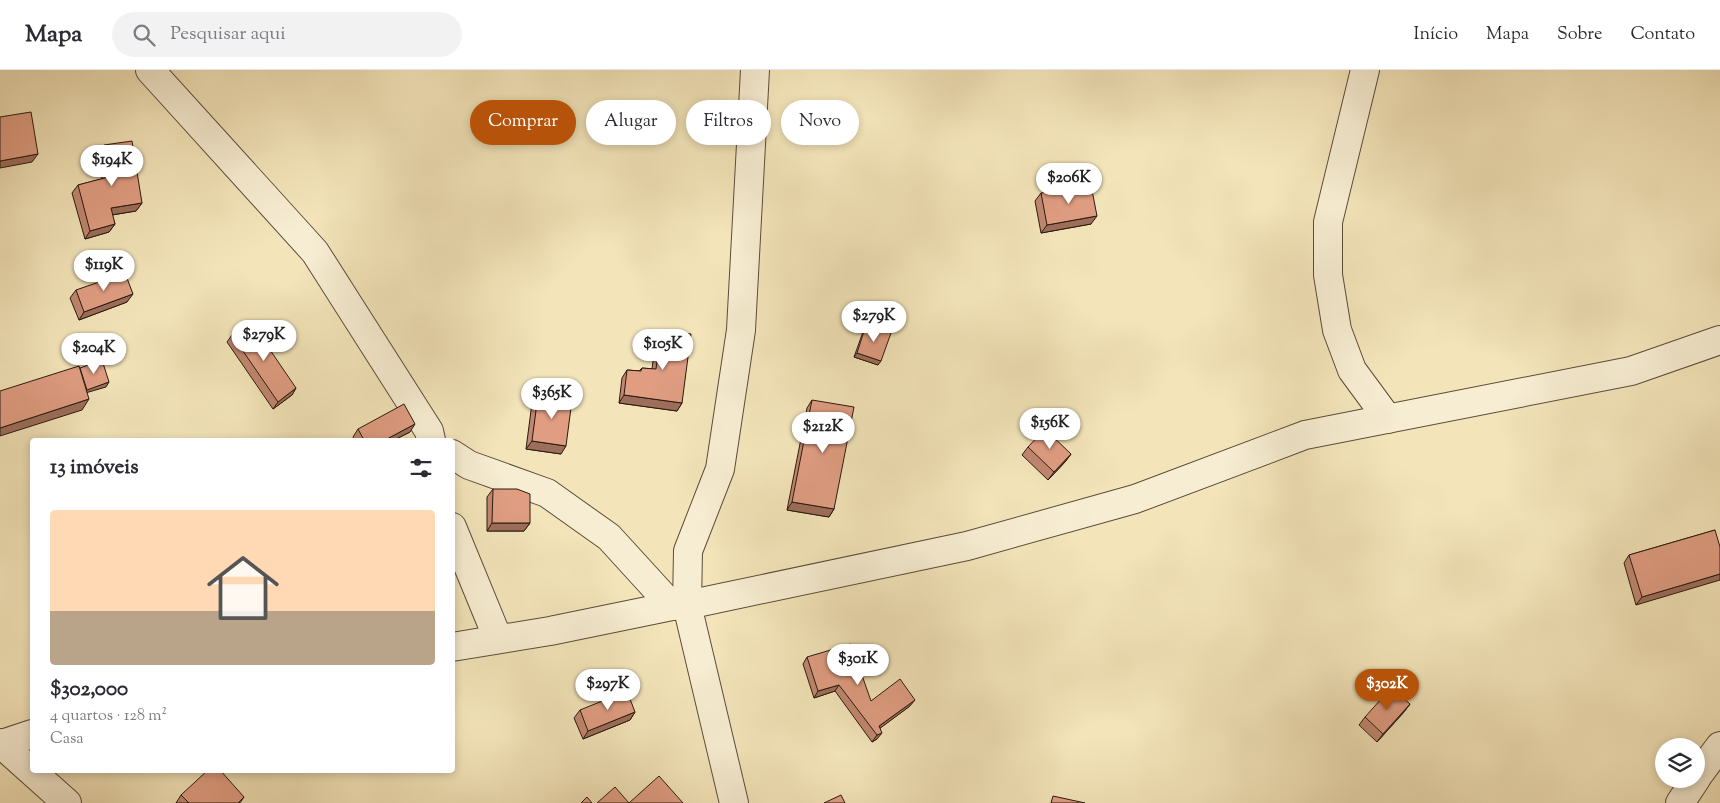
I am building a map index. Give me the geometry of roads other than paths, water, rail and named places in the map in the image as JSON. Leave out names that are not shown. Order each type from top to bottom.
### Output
[{"type":"street","points":[[150,70],[315,252],[429,430],[432,438]]},
{"type":"street","points":[[734,803],[680,606],[688,551],[720,469],[741,330],[755,70]]},
{"type":"street","points":[[1365,70],[1328,222],[1328,275],[1337,330],[1352,370],[1388,419]]},
{"type":"street","points":[[455,646],[550,631],[680,606],[966,546],[1135,499],[1305,435],[1631,372],[1720,340]]},
{"type":"street","points":[[455,456],[469,465],[547,493],[609,537],[680,606]]},
{"type":"street","points":[[455,533],[498,639]]},
{"type":"street","points":[[1,744],[30,735]]},
{"type":"street","points":[[1,744],[30,770]]},
{"type":"street","points":[[1705,766],[1720,746]]},
{"type":"street","points":[[33,773],[67,803]]},
{"type":"street","points":[[1680,803],[1690,788]]}]
